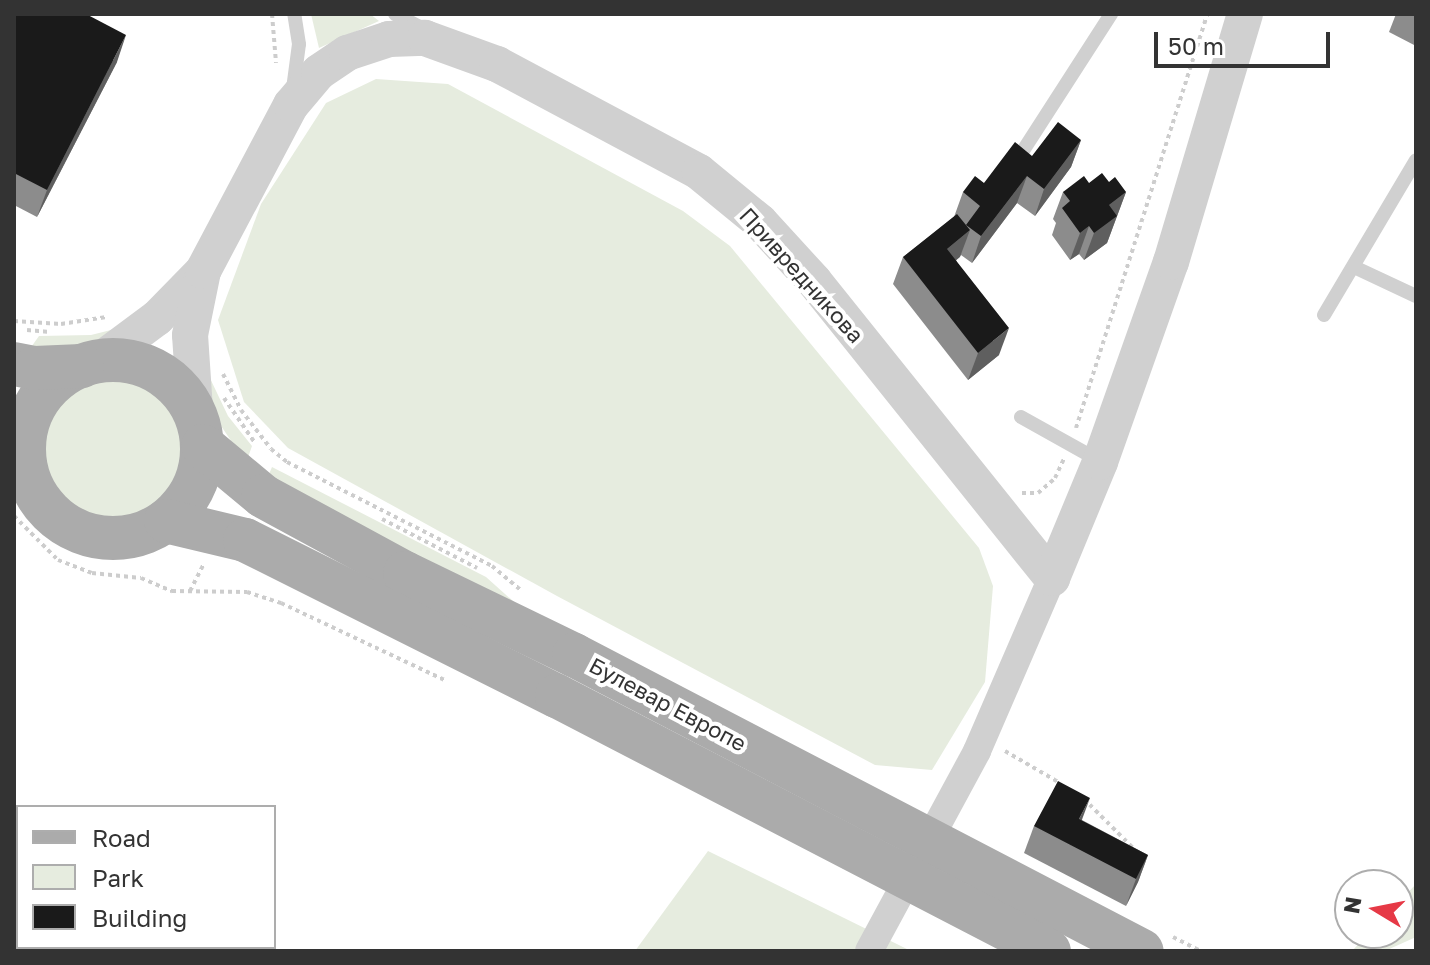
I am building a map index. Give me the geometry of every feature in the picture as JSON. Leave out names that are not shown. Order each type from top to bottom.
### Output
[{"type":"main road","name":"Булевар Европе","points":[[19,347],[35,368],[80,353],[129,362],[158,373],[207,416],[263,496],[405,573],[574,655],[1142,951]]},
{"type":"main road","points":[[80,353],[41,395],[29,418],[20,460],[36,496],[56,519],[81,534],[110,539],[140,535],[166,521],[193,488],[207,416]]},
{"type":"main road","name":"Булевар Европе","points":[[166,521],[245,540],[557,696],[1049,951]]},
{"type":"street","points":[[869,951],[982,738],[1052,578],[1085,454],[1171,262],[1245,14]]},
{"type":"street","points":[[207,416],[190,335],[203,271],[282,90],[319,72],[347,53],[389,39],[425,38],[459,48]]},
{"type":"street","name":"Привредникова","points":[[459,48],[497,64],[699,172],[760,222],[814,281],[1052,578]]},
{"type":"street","points":[[80,353],[157,318],[203,271]]},
{"type":"lane","points":[[282,90],[299,44],[294,14]]},
{"type":"lane","name":"Привредникова","points":[[395,14],[459,48]]},
{"type":"lane","points":[[1017,160],[1111,14]]},
{"type":"lane","points":[[1324,315],[1416,160]]},
{"type":"lane","points":[[1354,267],[1416,296]]},
{"type":"lane","points":[[1021,417],[1085,454]]},
{"type":"path","points":[[272,14],[282,90]]},
{"type":"path","points":[[1016,494],[1038,493],[1085,454],[1207,14]]},
{"type":"path","points":[[19,347],[80,353]]},
{"type":"path","points":[[221,371],[241,410],[271,449],[287,462],[492,566],[531,599]]},
{"type":"path","points":[[207,416],[259,449]]},
{"type":"path","points":[[267,456],[285,470]]},
{"type":"path","points":[[14,516],[58,560],[92,573],[141,578],[172,591],[247,592],[281,603],[453,683]]},
{"type":"path","points":[[381,519],[491,575],[518,598]]},
{"type":"path","points":[[982,738],[1066,787]]},
{"type":"path","points":[[1078,795],[1091,803],[1139,855]]},
{"type":"green space","points":[[311,14],[370,14],[379,21],[319,48]]},
{"type":"green space","points":[[376,79],[448,84],[683,211],[730,246],[979,548],[993,586],[985,682],[932,770],[875,765],[557,596],[288,448],[244,402],[218,320],[261,204],[326,103]]},
{"type":"green space","points":[[131,325],[100,341],[59,351],[29,350],[39,336],[91,335]]},
{"type":"green space","points":[[207,372],[228,416],[252,446],[246,463],[213,414],[204,391]]},
{"type":"green space","points":[[114,377],[141,383],[165,398],[180,422],[186,449],[180,476],[165,500],[141,515],[114,521],[87,515],[63,500],[48,476],[42,449],[48,422],[63,398],[87,383]]},
{"type":"green space","points":[[272,467],[486,577],[532,618],[267,479]]},
{"type":"green space","points":[[708,851],[911,951],[635,951]]},
{"type":"green space","points":[[1416,884],[1414,938],[1414,886]]},
{"type":"green space","points":[[1354,949],[1389,949],[1385,951],[1352,951]]},
{"type":"building","points":[[14,14],[86,14],[126,35],[47,190],[14,173]]},
{"type":"building","points":[[1058,122],[1081,140],[1044,189],[1027,176],[981,236],[966,225],[980,206],[963,192],[975,176],[984,183],[1015,142],[1032,156]]},
{"type":"building","points":[[1102,173],[1109,182],[1115,177],[1126,192],[1109,205],[1117,216],[1094,233],[1089,226],[1080,233],[1062,208],[1070,201],[1063,192],[1084,176],[1089,183]]},
{"type":"building","points":[[957,214],[970,230],[947,249],[1009,328],[978,353],[903,257]]},
{"type":"building","points":[[1058,781],[1090,798],[1079,819],[1148,855],[1136,879],[1034,826]]}]
